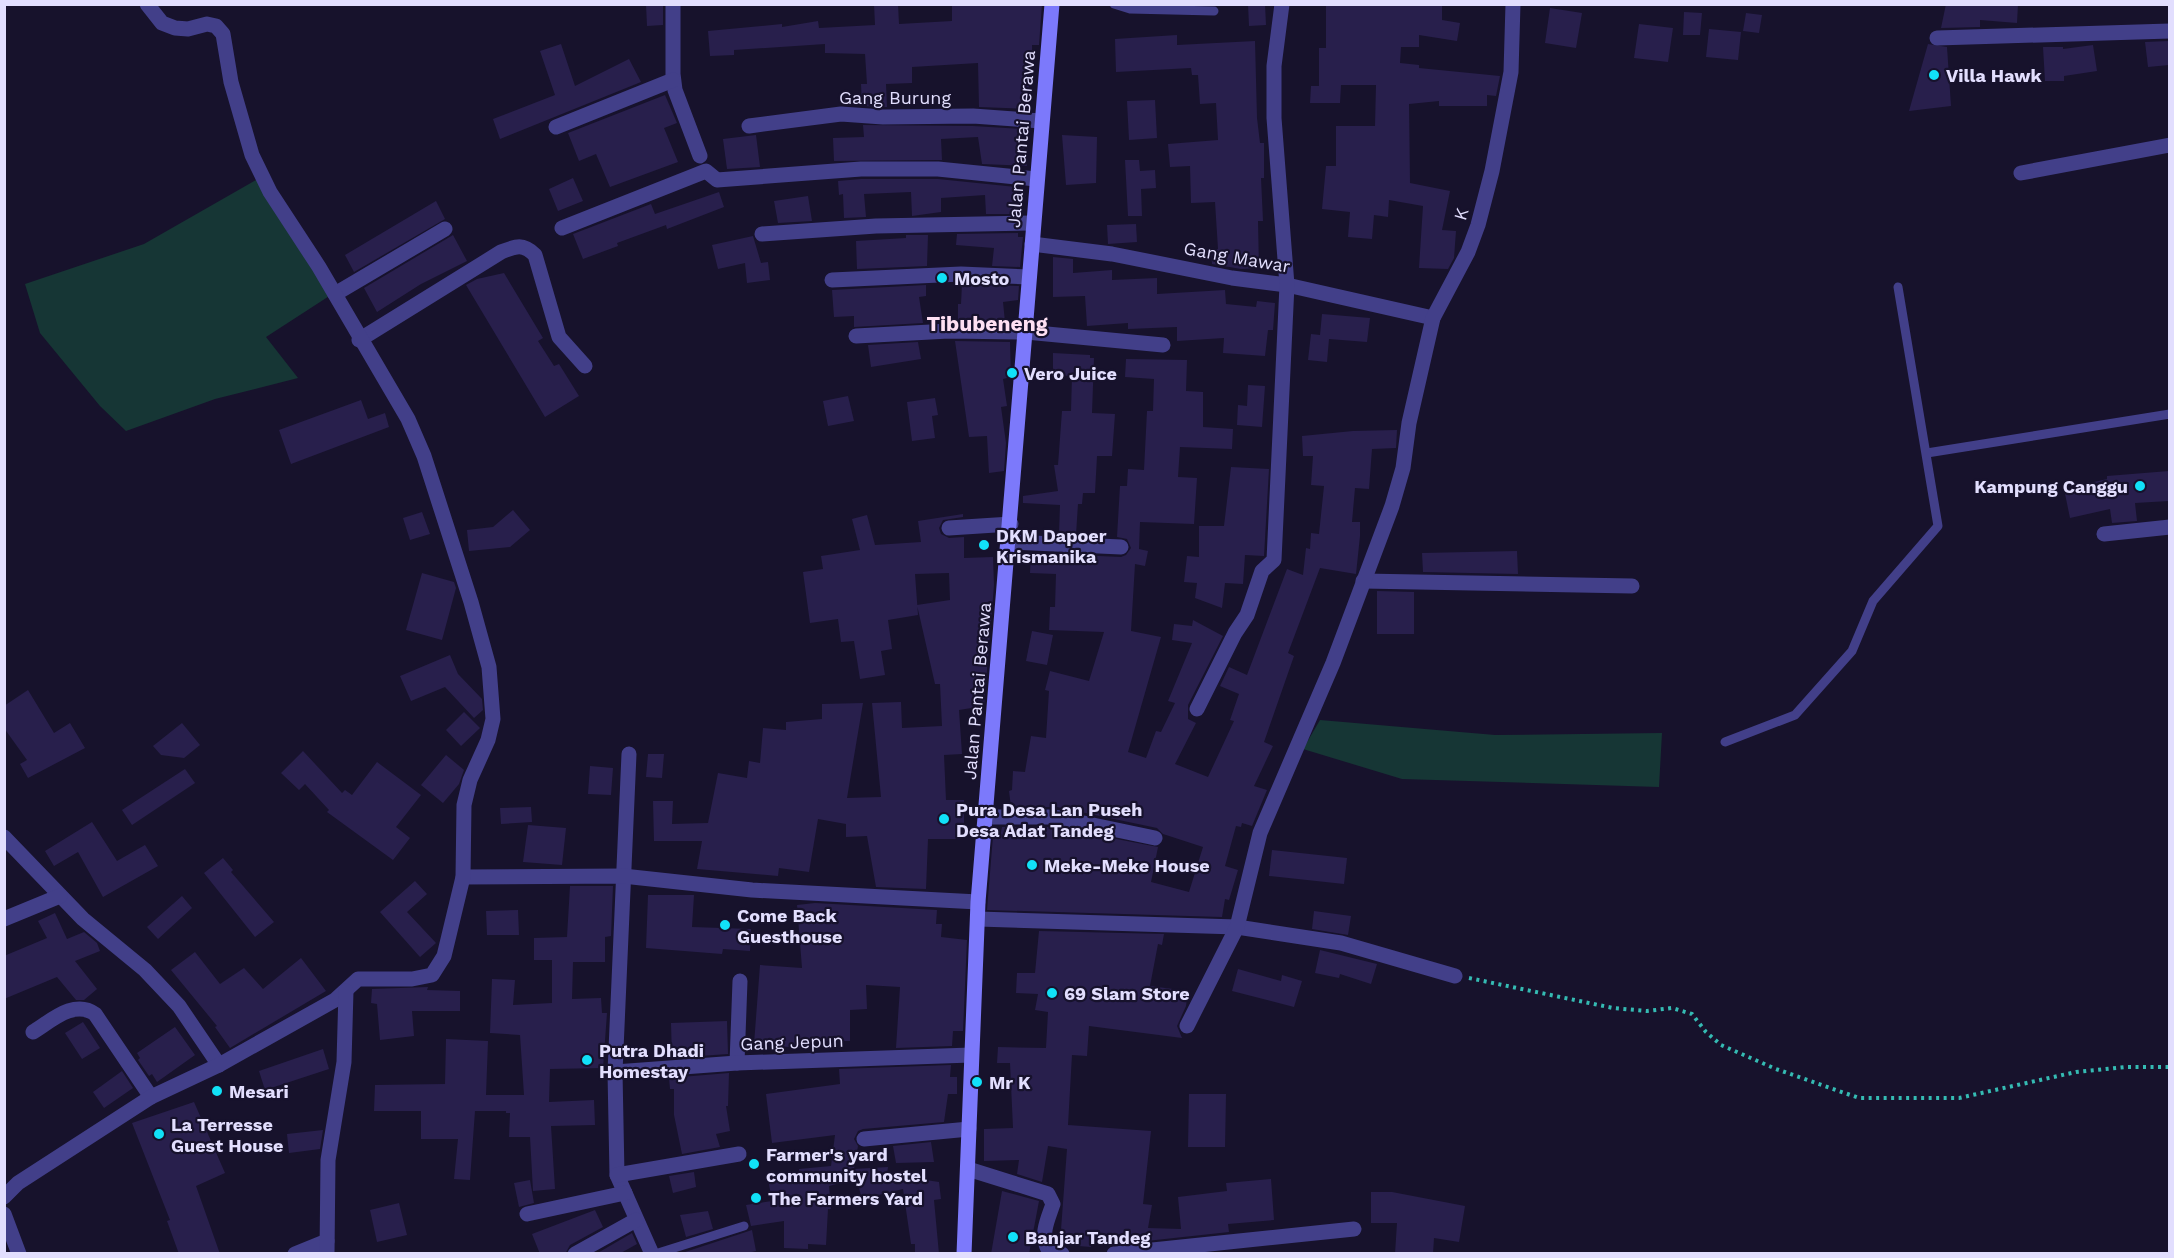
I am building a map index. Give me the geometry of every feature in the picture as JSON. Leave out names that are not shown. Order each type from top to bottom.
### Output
[{"type":"street","points":[[4,1197],[18,1183],[151,1097],[219,1065],[312,1014],[346,991],[358,979],[366,977],[412,979],[432,975],[444,956],[463,877],[464,805],[470,780],[488,740],[493,719],[489,667],[424,456],[408,419],[335,294],[270,192],[252,155],[231,82],[223,34],[216,26],[207,24],[188,29],[175,28],[162,23],[147,4]]},
{"type":"street","points":[[673,4],[674,80],[700,156]]},
{"type":"street","name":"Jalan Pantai Berawa","points":[[964,1254],[978,902],[1010,542],[1036,180],[1052,4]]},
{"type":"street","points":[[1197,709],[1235,633],[1247,615],[1262,571],[1274,560],[1287,285],[1274,118],[1274,66],[1282,4]]},
{"type":"street","name":"K","points":[[1187,1026],[1237,927],[1260,833],[1333,663],[1392,506],[1403,468],[1409,423],[1433,318],[1468,252],[1478,225],[1511,72],[1513,4]]},
{"type":"street","points":[[1937,38],[2169,31]]},
{"type":"street","points":[[556,127],[674,80]]},
{"type":"street","name":"Gang Burung","points":[[749,126],[841,114],[883,117],[973,116],[1041,121]]},
{"type":"street","points":[[2021,173],[2169,145]]},
{"type":"street","points":[[562,228],[706,171],[717,180],[861,169],[938,169],[1036,180]]},
{"type":"street","points":[[762,234],[876,226],[1033,223]]},
{"type":"street","points":[[335,294],[445,229]]},
{"type":"street","name":"Gang Mawar","points":[[1032,244],[1112,254],[1232,278],[1287,285],[1433,318]]},
{"type":"street","points":[[360,340],[501,252],[517,246],[526,247],[535,255],[559,337],[585,366]]},
{"type":"street","points":[[832,280],[961,274],[1029,277]]},
{"type":"street","points":[[856,336],[949,331],[1026,332],[1163,345]]},
{"type":"street","points":[[949,528],[1011,524]]},
{"type":"street","points":[[2104,534],[2169,527]]},
{"type":"street","points":[[1010,542],[1121,547]]},
{"type":"street","points":[[1363,581],[1632,586]]},
{"type":"street","points":[[629,754],[615,1072],[617,1175],[653,1254]]},
{"type":"street","points":[[985,817],[1054,817],[1155,838]]},
{"type":"street","points":[[4,837],[99,933],[146,970],[179,1006],[219,1065]]},
{"type":"street","points":[[463,877],[623,876],[752,890],[978,902]]},
{"type":"street","points":[[4,919],[60,896]]},
{"type":"street","points":[[978,919],[1237,927],[1341,943],[1455,976]]},
{"type":"street","points":[[737,1063],[740,981]]},
{"type":"street","points":[[295,1254],[327,1247],[328,1160],[344,1062],[346,991]]},
{"type":"street","points":[[33,1032],[75,1008],[88,1009],[95,1014],[151,1097]]},
{"type":"street","name":"Gang Jepun","points":[[615,1072],[737,1063],[971,1055]]},
{"type":"street","points":[[864,1139],[969,1129]]},
{"type":"street","points":[[617,1175],[739,1154]]},
{"type":"street","points":[[968,1169],[1048,1194],[1053,1204],[1044,1233],[1045,1242],[1048,1249],[1062,1254]]},
{"type":"street","points":[[527,1214],[625,1193]]},
{"type":"street","points":[[4,1214],[20,1254]]},
{"type":"street","points":[[575,1254],[636,1220]]},
{"type":"street","points":[[1114,1254],[1354,1229]]},
{"type":"lane","points":[[1114,4],[1130,9],[1214,11]]},
{"type":"lane","points":[[1725,741],[1795,715],[1852,651],[1873,601],[1938,526],[1898,287]]},
{"type":"lane","points":[[1927,453],[2169,414]]},
{"type":"lane","points":[[653,1254],[744,1226]]},
{"type":"path","points":[[1455,976],[1613,1008],[1647,1011],[1672,1008],[1692,1014],[1721,1046],[1776,1069],[1859,1098],[1959,1098],[2076,1072],[2125,1067],[2169,1067]]},
{"type":"green space","points":[[256,180],[337,291],[266,337],[298,378],[215,399],[126,431],[100,406],[40,333],[25,284],[144,244]]},
{"type":"green space","points":[[1320,720],[1495,735],[1662,733],[1659,787],[1402,779],[1303,749]]},
{"type":"building","points":[[646,4],[663,4],[663,25],[647,26]]},
{"type":"building","points":[[874,4],[898,4],[899,24],[952,21],[952,4],[1042,4],[1039,45],[1032,45],[1033,83],[1029,83],[1030,109],[979,107],[978,63],[912,67],[912,83],[886,84],[887,107],[883,107],[862,106],[861,84],[867,84],[865,54],[825,53],[825,44],[734,50],[734,55],[710,56],[708,31],[782,24],[782,27],[818,21],[819,28],[875,25]]},
{"type":"building","points":[[1248,4],[1265,4],[1266,25],[1249,26]]},
{"type":"building","points":[[1946,4],[2018,4],[2017,23],[1980,20],[1980,27],[1941,28]]},
{"type":"building","points":[[1326,5],[1442,6],[1442,20],[1460,23],[1457,41],[1419,35],[1419,47],[1401,47],[1400,63],[1419,65],[1419,68],[1500,76],[1496,96],[1487,95],[1487,106],[1439,106],[1439,101],[1409,104],[1410,183],[1450,191],[1442,230],[1456,231],[1454,258],[1448,269],[1419,268],[1423,206],[1389,200],[1388,217],[1374,215],[1372,239],[1348,237],[1350,212],[1322,209],[1326,166],[1336,166],[1336,126],[1375,126],[1376,85],[1341,85],[1340,103],[1310,103],[1311,86],[1319,86],[1319,48],[1326,48]]},
{"type":"building","points":[[1550,8],[1582,13],[1576,48],[1545,43]]},
{"type":"building","points":[[1684,12],[1702,13],[1700,35],[1683,35]]},
{"type":"building","points":[[1746,13],[1762,15],[1759,33],[1743,31]]},
{"type":"building","points":[[1639,24],[1673,28],[1668,62],[1634,58]]},
{"type":"building","points":[[1709,29],[1741,32],[1738,60],[1706,57]]},
{"type":"building","points":[[1177,35],[1177,45],[1255,41],[1257,118],[1260,143],[1264,143],[1264,178],[1261,178],[1263,221],[1258,221],[1259,268],[1241,269],[1212,264],[1211,250],[1218,249],[1215,202],[1191,203],[1190,166],[1170,167],[1168,144],[1218,140],[1216,103],[1200,104],[1198,75],[1192,75],[1191,68],[1116,72],[1115,39]]},
{"type":"building","points":[[2169,41],[2169,65],[2148,67],[2145,42]]},
{"type":"building","points":[[561,44],[575,86],[629,59],[641,82],[500,139],[493,119],[555,95],[540,51]]},
{"type":"building","name":"Villa Hawk","points":[[1928,44],[1947,47],[1951,106],[1909,111]]},
{"type":"building","points":[[2093,45],[2097,71],[2064,76],[2064,81],[2045,81],[2043,47],[2063,47],[2063,49]]},
{"type":"building","points":[[665,95],[677,123],[664,128],[678,162],[610,187],[596,154],[579,161],[568,133]]},
{"type":"building","points":[[1155,100],[1157,138],[1129,140],[1127,101]]},
{"type":"building","points":[[863,125],[1021,129],[1027,166],[982,164],[978,137],[941,139],[942,160],[834,161],[833,138],[864,137]]},
{"type":"building","points":[[756,135],[760,167],[727,169],[723,139]]},
{"type":"building","points":[[1062,135],[1097,137],[1096,183],[1066,185]]},
{"type":"building","points":[[1125,160],[1139,160],[1140,171],[1155,170],[1156,188],[1141,189],[1142,216],[1128,216]]},
{"type":"building","points":[[573,178],[583,201],[558,211],[549,189]]},
{"type":"building","points":[[938,179],[1016,187],[1017,214],[986,214],[985,195],[941,198],[941,212],[912,216],[911,192],[864,194],[866,217],[844,218],[843,194],[839,195],[838,181]]},
{"type":"building","points":[[719,192],[724,207],[667,229],[666,225],[617,243],[618,246],[583,259],[573,234],[651,204],[655,214]]},
{"type":"building","points":[[808,196],[812,221],[778,223],[774,201]]},
{"type":"building","points":[[436,201],[445,219],[354,272],[345,255]]},
{"type":"building","points":[[1136,224],[1137,242],[1108,244],[1107,225]]},
{"type":"building","points":[[1018,233],[1018,237],[1023,237],[1020,267],[992,266],[994,248],[956,245],[957,234]]},
{"type":"building","points":[[453,235],[467,261],[421,284],[377,312],[364,288]]},
{"type":"building","points":[[906,235],[928,235],[927,266],[857,269],[856,241],[906,238]]},
{"type":"building","points":[[753,236],[761,263],[768,262],[770,280],[747,283],[745,263],[718,269],[712,245]]},
{"type":"building","points":[[1053,257],[1073,259],[1073,273],[1112,270],[1112,280],[1157,278],[1157,294],[1225,290],[1226,304],[1256,307],[1257,301],[1275,303],[1273,330],[1268,330],[1265,356],[1223,353],[1224,338],[1177,341],[1177,327],[1128,329],[1128,323],[1087,326],[1085,296],[1053,297]]},
{"type":"building","points":[[504,273],[543,338],[538,341],[554,366],[559,364],[579,396],[545,417],[466,285],[477,279]]},
{"type":"building","points":[[962,284],[1019,286],[1018,300],[1003,302],[1005,322],[958,321],[958,304],[961,304]]},
{"type":"building","points":[[926,285],[926,296],[919,297],[923,323],[854,327],[854,316],[834,317],[832,290]]},
{"type":"building","points":[[1322,314],[1370,318],[1367,342],[1329,339],[1327,362],[1308,360],[1311,334],[1320,335]]},
{"type":"building","points":[[955,341],[1010,342],[1011,377],[1003,379],[1007,406],[1001,407],[1006,443],[1004,471],[989,473],[987,436],[969,437]]},
{"type":"building","points":[[918,342],[921,359],[871,367],[868,345]]},
{"type":"building","points":[[1053,353],[1090,355],[1090,358],[1094,358],[1092,413],[1115,414],[1112,456],[1097,456],[1095,493],[1083,493],[1082,504],[1078,504],[1076,535],[1059,534],[1060,505],[1023,503],[1023,496],[1058,491],[1054,465],[1058,465],[1062,411],[1071,411],[1072,376],[1053,375]]},
{"type":"building","points":[[1126,359],[1187,360],[1186,391],[1203,392],[1203,427],[1233,429],[1232,449],[1180,447],[1178,477],[1197,478],[1194,524],[1140,522],[1139,549],[1148,551],[1145,566],[1135,564],[1131,631],[1161,637],[1128,752],[1146,758],[1156,731],[1161,732],[1175,703],[1168,701],[1192,643],[1172,640],[1174,624],[1192,626],[1193,620],[1223,636],[1188,705],[1188,719],[1196,723],[1175,764],[1208,777],[1234,721],[1230,720],[1239,694],[1220,686],[1229,667],[1247,675],[1287,569],[1303,575],[1306,548],[1310,549],[1311,533],[1319,534],[1324,486],[1311,485],[1313,456],[1303,456],[1302,436],[1397,430],[1396,448],[1372,449],[1369,489],[1355,488],[1352,522],[1360,522],[1356,574],[1320,568],[1288,653],[1294,656],[1264,742],[1273,746],[1254,786],[1267,790],[1252,826],[1242,823],[1241,827],[1236,826],[1225,866],[1238,870],[1229,900],[1225,899],[1222,917],[987,910],[993,836],[1000,837],[1002,827],[1054,827],[1158,847],[1151,882],[1189,892],[1203,847],[1163,834],[1157,828],[1057,807],[1011,807],[1009,791],[1012,790],[1013,771],[1025,772],[1031,736],[1046,738],[1049,691],[1045,690],[1050,671],[1089,681],[1104,632],[1049,630],[1050,607],[1055,607],[1056,574],[1030,573],[1031,553],[1121,557],[1126,555],[1131,548],[1127,539],[1117,537],[1120,486],[1127,486],[1128,469],[1144,470],[1147,411],[1153,411],[1154,379],[1125,377]]},
{"type":"building","points":[[1248,385],[1265,386],[1262,427],[1237,425],[1238,405],[1247,406]]},
{"type":"building","points":[[848,396],[854,421],[828,426],[823,401]]},
{"type":"building","points":[[935,398],[938,415],[932,416],[935,438],[912,441],[907,402]]},
{"type":"building","points":[[361,400],[368,419],[385,413],[389,427],[291,464],[279,430]]},
{"type":"building","points":[[1231,467],[1269,469],[1264,556],[1245,555],[1243,584],[1225,583],[1222,608],[1195,598],[1197,583],[1184,582],[1187,556],[1199,557],[1199,526],[1224,526]]},
{"type":"building","points":[[2169,471],[2169,501],[2135,503],[2137,521],[2112,523],[2110,509],[2070,518],[2064,489],[2107,479],[2107,476]]},
{"type":"building","points":[[513,510],[530,530],[510,547],[469,551],[467,530],[493,527]]},
{"type":"building","points":[[422,512],[430,534],[410,540],[403,518]]},
{"type":"building","points":[[963,514],[963,517],[943,520],[939,528],[941,534],[949,538],[964,537],[964,558],[993,557],[994,585],[984,706],[959,710],[962,754],[944,755],[946,800],[964,800],[964,839],[928,839],[926,889],[876,887],[867,836],[846,837],[846,824],[818,819],[809,872],[779,868],[778,876],[697,869],[702,841],[654,841],[653,801],[673,801],[672,824],[708,823],[718,773],[747,778],[749,761],[760,763],[763,728],[786,730],[786,722],[822,719],[822,704],[863,703],[847,798],[881,797],[872,703],[901,702],[902,728],[942,726],[940,684],[935,684],[917,607],[918,615],[888,620],[892,649],[881,651],[885,675],[860,679],[854,641],[841,642],[838,619],[810,623],[803,572],[823,569],[821,556],[860,550],[852,519],[867,515],[875,545],[921,542],[918,521]],"holes":[[[949,573],[950,600],[917,605],[915,574]]]},
{"type":"building","points":[[1517,551],[1518,574],[1423,572],[1422,553]]},
{"type":"building","points":[[422,573],[454,582],[456,588],[442,640],[406,630]]},
{"type":"building","points":[[1377,591],[1414,592],[1414,634],[1377,634]]},
{"type":"building","points":[[1032,631],[1053,635],[1047,665],[1026,661]]},
{"type":"building","points":[[450,655],[458,674],[482,699],[483,710],[474,718],[445,687],[411,701],[400,676]]},
{"type":"building","points":[[28,690],[54,733],[70,723],[85,748],[28,778],[20,764],[27,760],[4,728],[4,706]]},
{"type":"building","points":[[464,712],[480,728],[461,746],[446,730]]},
{"type":"building","points":[[182,723],[200,745],[184,758],[161,755],[153,746]]},
{"type":"building","points":[[303,751],[342,793],[345,790],[352,795],[377,762],[421,795],[396,827],[410,838],[393,860],[327,812],[329,810],[305,784],[299,790],[281,773]]},
{"type":"building","points":[[648,754],[664,754],[662,778],[646,777]]},
{"type":"building","points":[[446,755],[464,770],[459,784],[443,803],[421,785]]},
{"type":"building","points":[[590,766],[613,768],[611,795],[588,794]]},
{"type":"building","points":[[185,769],[195,783],[132,825],[122,810]]},
{"type":"building","points":[[531,807],[532,822],[501,824],[500,808]]},
{"type":"building","points":[[92,822],[117,861],[145,845],[158,866],[103,897],[78,852],[54,866],[45,851]]},
{"type":"building","points":[[528,825],[566,828],[562,865],[523,862]]},
{"type":"building","points":[[1272,850],[1347,858],[1344,884],[1269,876]]},
{"type":"building","points":[[223,858],[233,870],[231,872],[274,922],[255,937],[204,873]]},
{"type":"building","points":[[415,881],[427,894],[407,912],[436,943],[420,957],[380,912]]},
{"type":"building","points":[[570,886],[613,886],[611,936],[605,937],[605,962],[573,962],[572,999],[601,998],[602,1013],[607,1013],[603,1068],[550,1069],[549,1102],[594,1100],[595,1125],[551,1126],[555,1189],[533,1191],[530,1137],[509,1137],[510,1113],[506,1111],[475,1111],[470,1180],[454,1179],[458,1139],[421,1139],[421,1111],[374,1111],[375,1085],[445,1084],[446,1039],[488,1041],[486,1095],[524,1095],[520,1035],[490,1033],[492,979],[515,980],[513,1005],[552,1003],[552,960],[534,960],[534,938],[567,937]]},
{"type":"building","points":[[648,895],[694,895],[692,927],[751,929],[750,951],[723,949],[722,954],[646,948]]},
{"type":"building","points":[[182,896],[192,908],[158,939],[147,927]]},
{"type":"building","points":[[815,903],[937,910],[936,924],[942,924],[941,937],[967,940],[963,1031],[953,1031],[952,1046],[896,1048],[900,987],[866,985],[867,1009],[850,1010],[850,1041],[800,1041],[800,1048],[754,1044],[760,965],[802,968],[797,905]]},
{"type":"building","points":[[518,910],[519,935],[487,935],[486,911]]},
{"type":"building","points":[[1314,911],[1351,916],[1348,935],[1312,929]]},
{"type":"building","points":[[55,913],[67,939],[84,932],[97,943],[100,951],[75,961],[97,989],[84,1000],[76,1000],[57,977],[4,999],[4,956],[47,938],[38,921]]},
{"type":"building","points":[[1039,931],[1164,934],[1162,945],[1158,944],[1150,986],[1188,991],[1186,1006],[1177,1026],[1182,1038],[1089,1026],[1087,1056],[1072,1055],[1068,1125],[1151,1131],[1143,1204],[1152,1205],[1148,1228],[1181,1229],[1178,1197],[1227,1191],[1226,1183],[1271,1179],[1274,1220],[1228,1224],[1229,1232],[1119,1244],[1119,1241],[1092,1240],[1091,1247],[1066,1245],[1060,1243],[1067,1149],[1048,1146],[1042,1182],[1017,1174],[1019,1160],[984,1161],[984,1129],[1013,1128],[1010,1063],[997,1063],[998,1047],[1046,1048],[1048,1012],[1035,1010],[1038,994],[1016,993],[1017,973],[1035,973]]},
{"type":"building","points":[[1320,950],[1377,964],[1371,984],[1340,974],[1339,978],[1315,973]]},
{"type":"building","points":[[195,952],[220,984],[244,968],[263,989],[301,958],[326,991],[230,1048],[215,1027],[217,1026],[171,970]]},
{"type":"building","points":[[1238,969],[1281,981],[1282,975],[1302,981],[1294,1007],[1232,991]]},
{"type":"building","points":[[428,987],[427,990],[460,991],[460,1011],[412,1011],[414,1036],[380,1040],[377,1004],[371,1003],[372,989]]},
{"type":"building","points":[[727,1021],[728,1054],[672,1058],[671,1023]]},
{"type":"building","points":[[83,1022],[100,1048],[82,1059],[65,1033]]},
{"type":"building","points":[[175,1027],[195,1055],[157,1082],[152,1074],[149,1076],[138,1060],[140,1058],[137,1053]]},
{"type":"building","points":[[323,1049],[329,1069],[265,1090],[259,1071]]},
{"type":"building","points":[[951,1065],[950,1077],[957,1077],[957,1094],[948,1094],[944,1122],[863,1129],[858,1131],[854,1139],[858,1146],[854,1169],[888,1167],[887,1174],[939,1182],[941,1199],[934,1200],[939,1254],[915,1254],[915,1244],[911,1244],[903,1189],[862,1199],[854,1170],[853,1180],[829,1186],[831,1209],[828,1209],[826,1245],[808,1244],[808,1249],[784,1248],[784,1221],[751,1226],[746,1205],[772,1201],[768,1179],[799,1173],[799,1169],[831,1166],[835,1135],[772,1143],[766,1094],[840,1084],[839,1069]]},
{"type":"building","points":[[122,1071],[133,1088],[104,1108],[93,1092]]},
{"type":"building","points":[[729,1073],[728,1106],[726,1106],[730,1131],[716,1134],[720,1147],[682,1154],[674,1115],[674,1089],[670,1089],[669,1078]]},
{"type":"building","points":[[1189,1094],[1226,1094],[1225,1147],[1188,1147]]},
{"type":"building","points":[[194,1102],[225,1173],[196,1186],[220,1254],[179,1254],[167,1221],[170,1220],[132,1123]]},
{"type":"building","points":[[323,1130],[320,1149],[289,1153],[287,1134]]},
{"type":"building","points":[[931,1142],[934,1162],[896,1163],[893,1146]]},
{"type":"building","points":[[694,1172],[696,1187],[673,1193],[669,1176]]},
{"type":"building","points":[[530,1180],[534,1203],[519,1207],[514,1183]]},
{"type":"building","name":"Banjar Tandeg","points":[[1002,1191],[1039,1201],[1029,1254],[991,1254]]},
{"type":"building","points":[[1371,1192],[1392,1192],[1465,1206],[1459,1242],[1434,1238],[1433,1254],[1395,1254],[1397,1223],[1371,1223]]},
{"type":"building","points":[[399,1203],[407,1235],[377,1242],[370,1210]]},
{"type":"building","points":[[595,1210],[603,1227],[570,1245],[565,1254],[540,1254],[532,1234]]},
{"type":"building","points":[[708,1211],[713,1229],[686,1237],[680,1215]]},
{"type":"building","points":[[752,1230],[756,1251],[743,1254],[679,1254]]},
{"type":"building","points":[[632,1233],[637,1244],[619,1254],[596,1254]]},
{"type":"place","name":"Villa Hawk","points":[[1934,75]]},
{"type":"place","name":"Mosto","points":[[942,278]]},
{"type":"place","name":"Vero Juice","points":[[1012,373]]},
{"type":"place","name":"Kampung Canggu","points":[[2140,486]]},
{"type":"place","name":"DKM Dapoer Krismanika","points":[[984,545]]},
{"type":"place","name":"Pura Desa Lan Puseh Desa Adat Tandeg","points":[[944,819]]},
{"type":"place","name":"Meke-Meke House","points":[[1032,865]]},
{"type":"place","name":"Come Back Guesthouse","points":[[725,925]]},
{"type":"place","name":"69 Slam Store","points":[[1052,993]]},
{"type":"place","name":"Putra Dhadi Homestay","points":[[587,1060]]},
{"type":"place","name":"Mr K","points":[[977,1082]]},
{"type":"place","name":"Mesari","points":[[217,1091]]},
{"type":"place","name":"La Terresse Guest House","points":[[159,1134]]},
{"type":"place","name":"Farmer's yard community hostel","points":[[754,1164]]},
{"type":"place","name":"The Farmers Yard","points":[[756,1198]]},
{"type":"place","name":"Banjar Tandeg","points":[[1013,1237]]},
{"type":"district","name":"Tibubeneng","points":[[987,323]]}]
